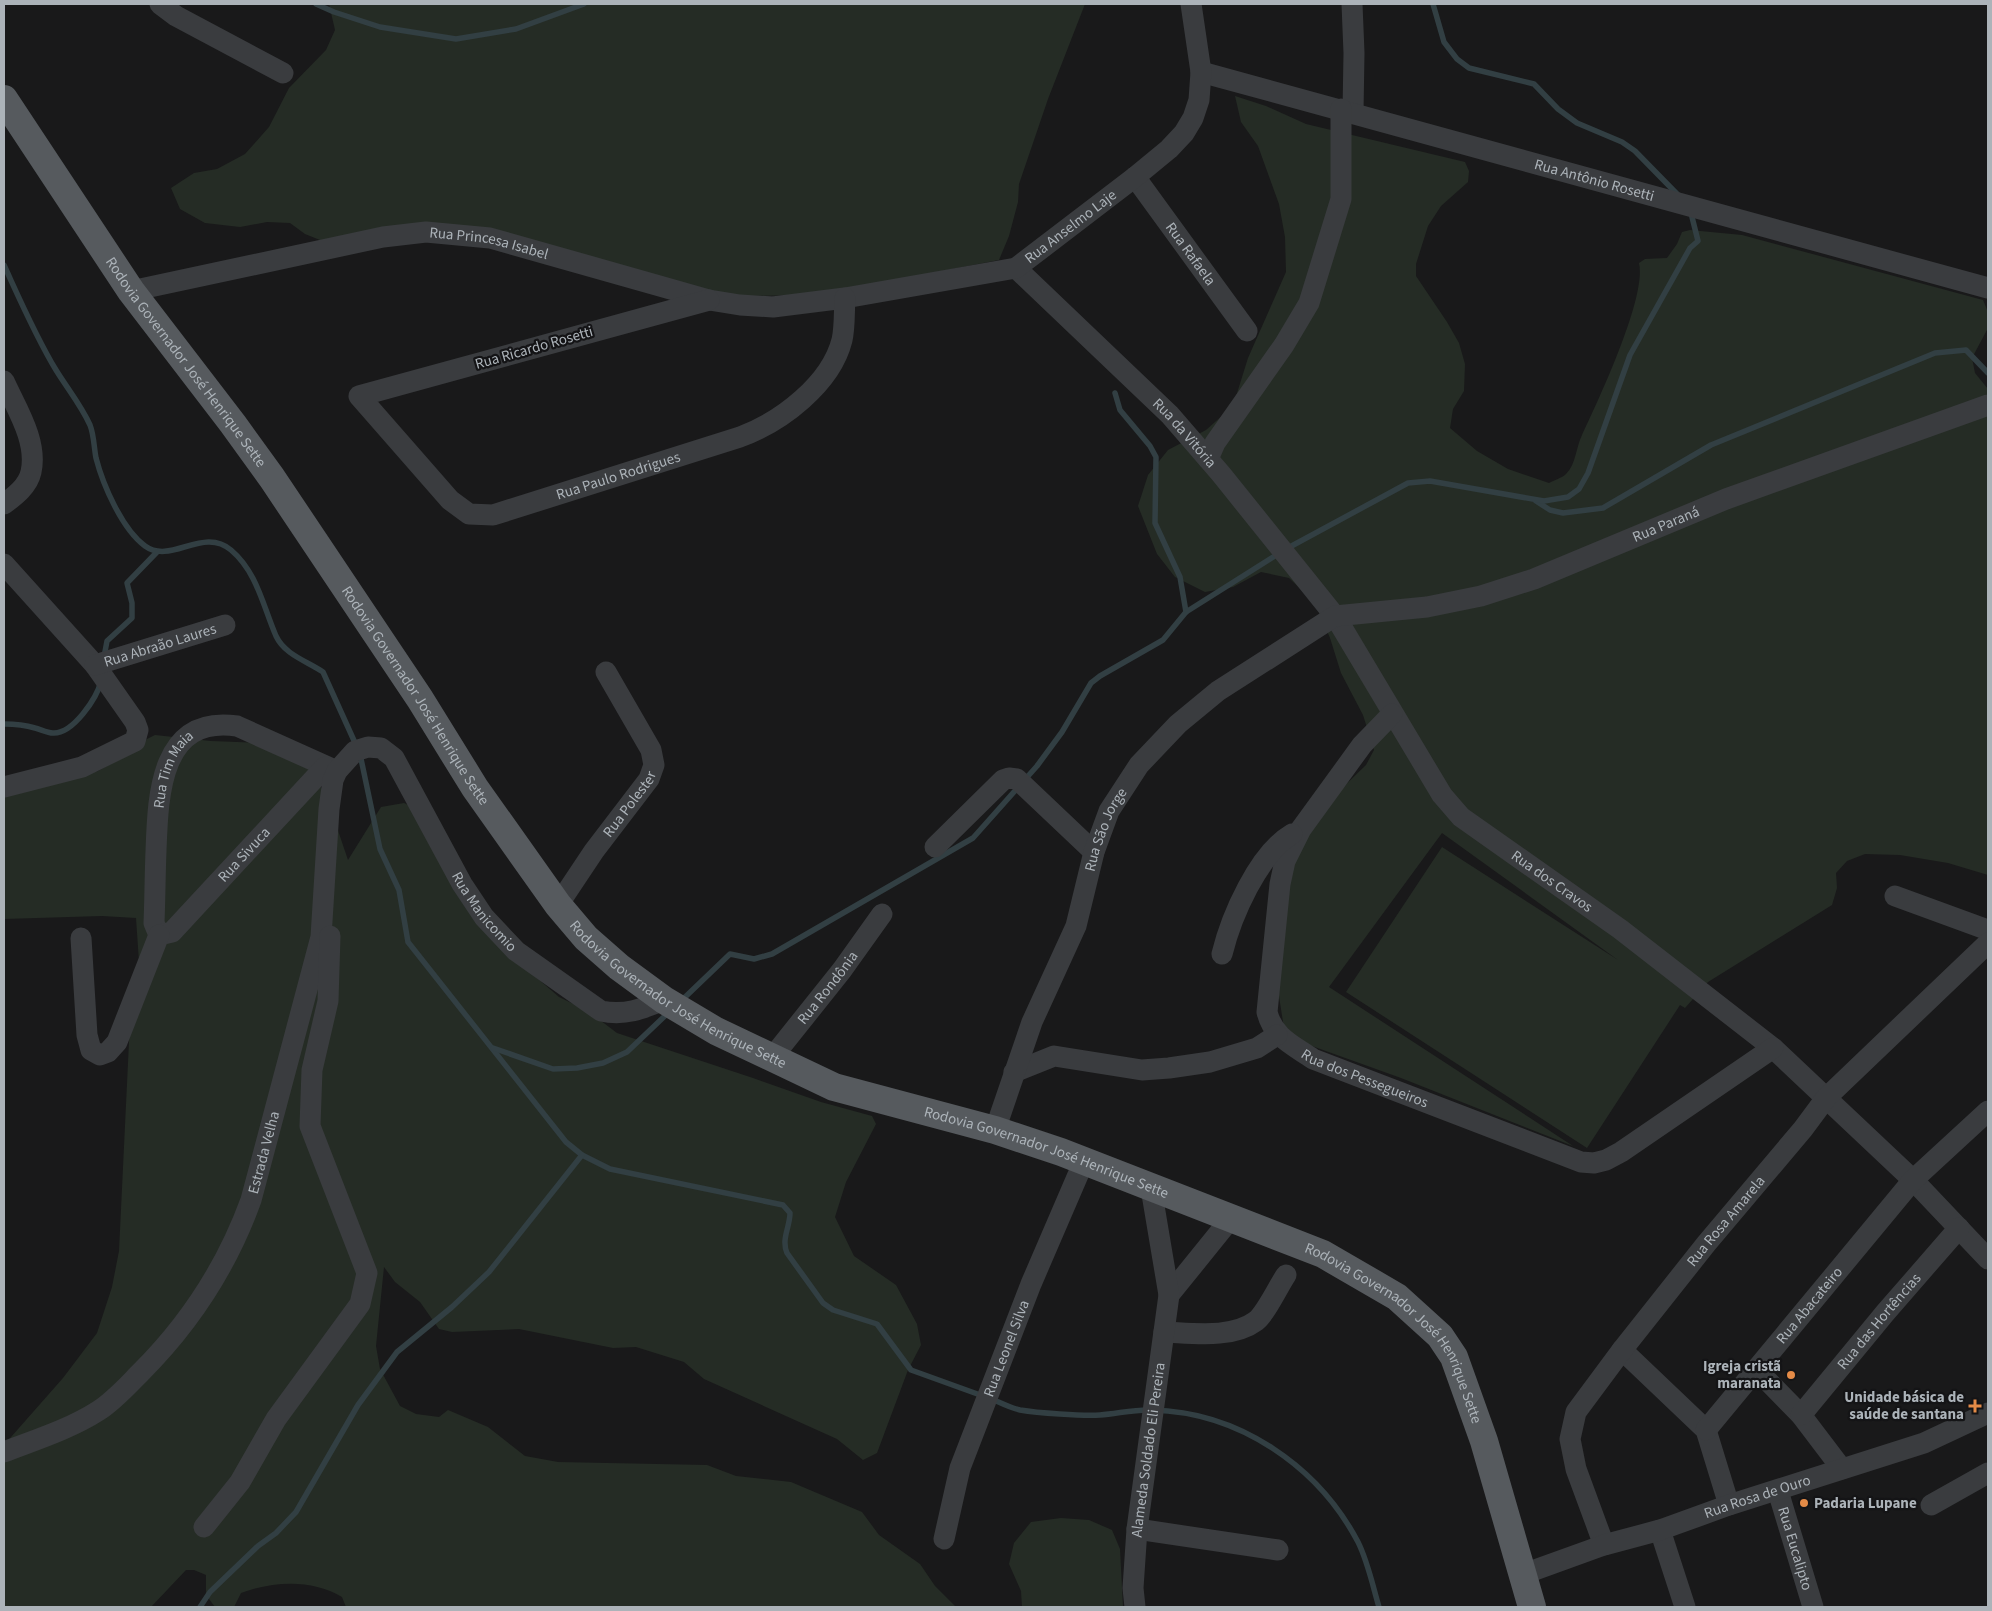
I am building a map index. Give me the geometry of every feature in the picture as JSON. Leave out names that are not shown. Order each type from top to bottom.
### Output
[{"type":"main road","name":"Rodovia Governador José Henrique Sette","points":[[4,98],[131,291],[272,478],[420,699],[475,788],[558,905],[586,938],[619,967],[664,1000],[716,1031],[771,1059],[834,1087],[996,1130],[1084,1161],[1323,1254],[1397,1297],[1440,1336],[1454,1358],[1464,1382],[1524,1574],[1532,1607]]},
{"type":"street","points":[[160,4],[176,16],[283,73]]},
{"type":"street","name":"Rua Anselmo Laje","points":[[845,298],[1016,268],[1169,149],[1193,118],[1199,100],[1201,72],[1191,4]]},
{"type":"street","points":[[1208,459],[1215,444],[1284,345],[1310,303],[1342,199],[1347,111],[1354,53],[1352,4]]},
{"type":"street","name":"Rua Antônio Rosetti","points":[[1201,72],[1988,288]]},
{"type":"street","name":"Rua Rafaela","points":[[1135,177],[1247,331]]},
{"type":"street","name":"Rua Princesa Isabel","points":[[131,291],[383,237],[426,232],[490,238],[709,300],[740,305],[773,307],[845,298]]},
{"type":"street","name":"Rua da Vitória","points":[[1016,268],[1170,415],[1335,616]]},
{"type":"street","name":"Rua Paulo Rodrigues","points":[[359,396],[450,500],[469,514],[493,515],[740,438],[768,425],[815,387],[827,374],[842,340],[845,298]]},
{"type":"street","name":"Rua Ricardo Rosetti","points":[[359,396],[709,300]]},
{"type":"street","points":[[4,381],[25,426],[31,448],[32,473],[21,491],[4,504]]},
{"type":"street","name":"Rua Paraná","points":[[1335,616],[1427,606],[1481,596],[1534,579],[1726,499],[1988,405]]},
{"type":"street","name":"Rua Abraão Laures","points":[[4,564],[95,665],[135,722],[138,730],[135,741],[90,763],[4,787]]},
{"type":"street","name":"Rua dos Cravos","points":[[1335,616],[1392,714],[1442,794],[1462,817],[1620,928],[1773,1048],[1913,1180]]},
{"type":"street","name":"Rua São Jorge","points":[[996,1130],[1032,1022],[1076,926],[1094,852],[1109,811],[1139,766],[1178,724],[1218,691],[1335,616]]},
{"type":"street","name":"Rua Abraão Laures","points":[[95,665],[225,625]]},
{"type":"street","name":"Rua Polester","points":[[558,905],[594,851],[649,779],[654,765],[652,750],[606,672]]},
{"type":"street","points":[[1014,1072],[1054,1056],[1142,1070],[1168,1068],[1210,1062],[1248,1051],[1277,1035],[1270,1025],[1267,1012],[1280,884],[1285,860],[1301,829],[1362,745],[1392,714]]},
{"type":"street","name":"Rua Tim Maia","points":[[159,935],[154,923],[157,806],[163,776],[179,744],[192,733],[206,726],[220,723],[238,726],[263,736],[331,769]]},
{"type":"street","name":"Rua Manicomio","points":[[331,769],[355,751],[368,747],[380,748],[394,758],[462,884],[484,917],[516,951],[601,1011],[616,1014],[634,1012],[664,1000]]},
{"type":"street","points":[[204,1527],[240,1482],[276,1419],[360,1304],[367,1273],[310,1126],[312,1070],[328,1001],[330,937],[336,870],[331,769]]},
{"type":"street","name":"Rua Sivuca","points":[[159,935],[172,932],[331,769]]},
{"type":"street","name":"Estrada Velha","points":[[4,1452],[52,1434],[99,1410],[133,1380],[170,1343],[198,1306],[219,1272],[239,1233],[251,1200],[321,937],[329,810],[333,780],[331,769]]},
{"type":"street","points":[[935,847],[1003,780],[1009,778],[1017,779],[1094,852]]},
{"type":"street","points":[[1222,954],[1231,922],[1247,888],[1287,837],[1301,829]]},
{"type":"street","points":[[1895,896],[1988,930]]},
{"type":"street","name":"Rua Rondônia","points":[[771,1059],[842,970],[882,914]]},
{"type":"street","points":[[81,938],[87,1035],[91,1050],[100,1055],[108,1052],[117,1042],[159,935]]},
{"type":"street","name":"Rua Rosa Amarela","points":[[1604,1545],[1576,1469],[1570,1440],[1576,1412],[1622,1350],[1706,1244],[1803,1129],[1826,1098],[1988,943]]},
{"type":"street","name":"Rua dos Pessegueiros","points":[[1277,1035],[1313,1059],[1581,1162],[1594,1163],[1621,1152],[1773,1048]]},
{"type":"street","name":"Rua Abacateiro","points":[[1706,1430],[1913,1180],[1988,1111]]},
{"type":"street","name":"Rua Leonel Silva","points":[[944,1539],[960,1468],[1031,1284],[1084,1161]]},
{"type":"street","points":[[1913,1180],[1988,1259]]},
{"type":"street","name":"Alameda Soldado Eli Pereira","points":[[1135,1607],[1133,1588],[1138,1529],[1169,1295],[1151,1188]]},
{"type":"street","points":[[1169,1295],[1232,1217]]},
{"type":"street","name":"Rua das Hortências","points":[[1801,1415],[1885,1313],[1959,1228]]},
{"type":"street","points":[[1164,1332],[1228,1331],[1243,1327],[1257,1320],[1286,1275]]},
{"type":"street","points":[[1622,1350],[1706,1430],[1729,1505]]},
{"type":"street","points":[[1757,1370],[1801,1415],[1842,1468]]},
{"type":"street","name":"Rua Rosa de Ouro","points":[[1524,1574],[1604,1545],[1660,1530],[1729,1505],[1778,1491],[1842,1468],[1924,1443],[1988,1413]]},
{"type":"street","points":[[1932,1505],[1988,1473]]},
{"type":"street","name":"Rua Eucalipto","points":[[1778,1491],[1813,1607]]},
{"type":"street","points":[[1138,1529],[1278,1550]]},
{"type":"street","points":[[1660,1530],[1684,1607]]},
{"type":"shaded area","points":[[329,4],[1085,4],[1048,99],[1019,184],[1018,202],[1009,236],[999,260],[817,295],[741,296],[704,290],[485,230],[325,242],[305,234],[290,223],[267,222],[240,227],[205,223],[180,209],[171,188],[194,173],[217,169],[245,154],[269,127],[289,88],[326,50],[335,30]]},
{"type":"shaded area","points":[[1235,96],[1266,106],[1306,124],[1465,162],[1469,171],[1468,182],[1441,206],[1428,226],[1416,264],[1416,276],[1459,343],[1465,364],[1464,391],[1453,409],[1450,428],[1477,451],[1508,469],[1549,483],[1564,475],[1572,465],[1580,440],[1620,349],[1636,299],[1640,279],[1639,263],[1645,259],[1667,258],[1677,244],[1682,232],[1690,230],[1742,235],[1983,300],[1988,312],[1988,328],[1972,358],[1975,373],[1988,389],[1988,875],[1948,863],[1900,855],[1865,854],[1847,861],[1836,873],[1837,888],[1832,905],[1708,982],[1685,1008],[1680,1005],[1587,1148],[1346,992],[1442,847],[1618,960],[1442,833],[1329,987],[1573,1146],[1401,1078],[1298,1041],[1284,1028],[1278,990],[1288,879],[1299,845],[1334,796],[1366,765],[1374,750],[1363,715],[1341,673],[1330,638],[1315,603],[1289,578],[1261,572],[1233,587],[1205,592],[1175,577],[1157,554],[1138,506],[1148,475],[1168,450],[1206,430],[1233,406],[1248,358],[1286,272],[1285,237],[1279,204],[1258,146],[1241,122]]},
{"type":"shaded area","points":[[155,735],[211,741],[265,743],[310,768],[327,798],[348,860],[381,807],[404,803],[415,808],[514,958],[559,997],[588,1011],[617,1033],[821,1102],[872,1116],[876,1124],[846,1182],[835,1217],[854,1256],[896,1285],[917,1324],[921,1345],[908,1370],[877,1453],[863,1460],[837,1439],[704,1379],[684,1362],[636,1347],[613,1348],[519,1329],[452,1332],[439,1329],[420,1302],[395,1282],[384,1267],[376,1346],[380,1369],[400,1406],[416,1414],[439,1417],[448,1410],[488,1427],[525,1456],[558,1462],[707,1465],[736,1476],[791,1482],[862,1512],[879,1535],[920,1564],[935,1586],[956,1607],[346,1607],[342,1597],[330,1591],[306,1585],[280,1584],[241,1593],[234,1607],[215,1607],[206,1595],[206,1575],[194,1570],[186,1570],[151,1607],[4,1607],[4,1445],[63,1378],[97,1333],[112,1287],[119,1251],[130,1021],[139,962],[136,918],[102,916],[4,919],[4,793],[98,771],[135,750],[147,739]]},
{"type":"shaded area","points":[[1061,1518],[1089,1520],[1112,1530],[1120,1549],[1123,1607],[1022,1607],[1021,1591],[1009,1564],[1014,1543],[1031,1522]]},
{"type":"waterway","points":[[316,4],[380,27],[456,39],[516,29],[584,4]]},
{"type":"waterway","points":[[1433,4],[1444,42],[1457,59],[1469,68],[1534,84],[1558,109],[1577,123],[1622,142],[1635,151],[1680,197]]},
{"type":"waterway","points":[[1286,549],[1408,483],[1430,481],[1544,501],[1568,497],[1579,489],[1588,473],[1630,355],[1690,248],[1698,241],[1691,213]]},
{"type":"waterway","points":[[4,265],[42,345],[90,425],[96,458],[103,481],[114,506],[129,529],[145,546],[155,551],[165,551],[209,542],[220,544],[231,550],[247,568],[253,579],[280,643],[291,653],[323,672],[356,745]]},
{"type":"waterway","points":[[1536,501],[1550,510],[1563,513],[1603,508],[1711,445],[1935,353],[1966,350],[1988,373]]},
{"type":"waterway","points":[[1115,393],[1120,410],[1150,446],[1156,457],[1155,523],[1180,577],[1186,612]]},
{"type":"waterway","points":[[104,657],[107,641],[132,618],[132,603],[127,583],[157,552]]},
{"type":"waterway","points":[[681,1001],[730,954],[754,959],[772,954],[973,838],[1037,766],[1062,732],[1091,683],[1163,640],[1186,612],[1278,554]]},
{"type":"waterway","points":[[4,724],[27,726],[51,733],[61,732],[83,714],[95,696],[101,681]]},
{"type":"waterway","points":[[360,754],[380,849],[399,890],[408,942],[566,1142],[582,1155],[610,1169],[783,1205],[790,1213],[785,1238],[787,1253],[823,1303],[833,1310],[877,1324],[911,1370],[983,1396]]},
{"type":"waterway","points":[[493,1048],[553,1069],[577,1068],[603,1063],[627,1052],[669,1012]]},
{"type":"waterway","points":[[200,1607],[210,1592],[258,1546],[276,1533],[296,1512],[358,1405],[397,1352],[452,1307],[489,1272],[582,1155]]},
{"type":"waterway","points":[[992,1399],[1020,1410],[1048,1413],[1100,1415],[1145,1410],[1184,1413],[1215,1421],[1245,1433],[1273,1448],[1298,1467],[1321,1490],[1341,1515],[1362,1550],[1379,1607]]},
{"type":"place","name":"Igreja cristã maranata","points":[[1791,1375]]},
{"type":"place","name":"Unidade básica de saúde de santana","points":[[1975,1406]]},
{"type":"place","name":"Padaria Lupane","points":[[1804,1503]]}]
